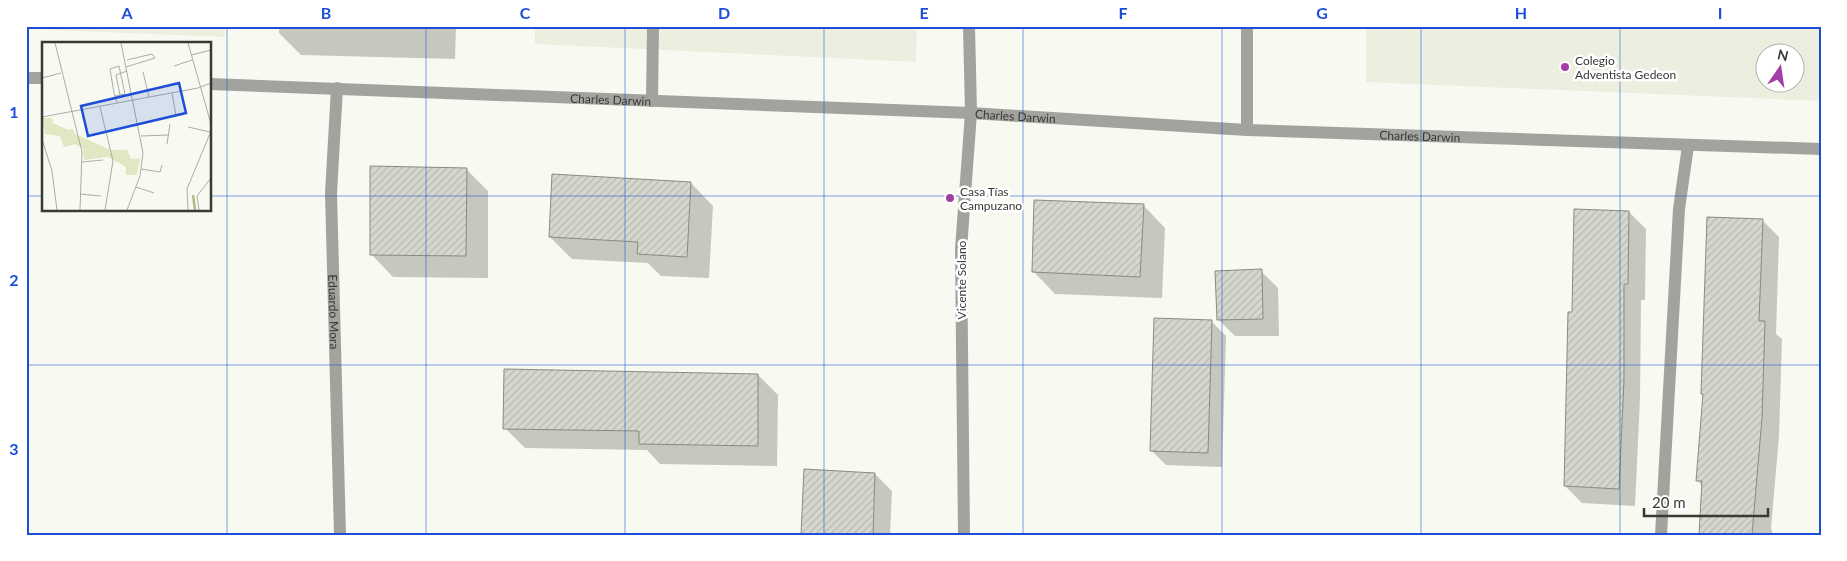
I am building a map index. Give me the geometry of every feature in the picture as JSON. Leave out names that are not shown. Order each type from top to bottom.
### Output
[{"type":"street","points":[[652,101],[653,26]]},
{"type":"street","name":"Vicente Solano","points":[[964,535],[960,248],[971,113],[970,26]]},
{"type":"street","points":[[1247,26],[1247,130]]},
{"type":"street","points":[[26,78],[42,78]]},
{"type":"street","name":"Charles Darwin","points":[[211,84],[971,113],[1247,130],[1821,149]]},
{"type":"street","name":"Eduardo Mora","points":[[337,88],[331,192],[340,535]]},
{"type":"street","points":[[1661,535],[1679,209],[1688,146]]},
{"type":"shaded area","points":[[26,26],[225,26],[225,37],[26,29]]},
{"type":"shaded area","points":[[535,26],[917,26],[916,62],[535,44]]},
{"type":"shaded area","name":"Colegio Adventista Gedeon","points":[[1366,26],[1821,26],[1821,101],[1366,82]]},
{"type":"building","points":[[370,166],[467,168],[466,256],[370,255]]},
{"type":"building","points":[[552,174],[691,182],[687,257],[637,254],[638,242],[549,237]]},
{"type":"building","points":[[1034,200],[1144,204],[1140,277],[1032,272]]},
{"type":"building","points":[[1574,209],[1629,211],[1628,284],[1624,284],[1624,380],[1619,489],[1564,486],[1568,312],[1572,312]]},
{"type":"building","points":[[1707,217],[1763,219],[1759,321],[1765,321],[1762,418],[1752,535],[1699,535],[1702,481],[1696,481],[1703,394],[1701,394]]},
{"type":"building","points":[[1262,269],[1263,319],[1217,320],[1215,271]]},
{"type":"building","points":[[1154,318],[1212,320],[1208,453],[1150,451]]},
{"type":"building","points":[[504,369],[758,374],[758,446],[639,444],[639,431],[503,429]]},
{"type":"building","points":[[804,469],[875,473],[873,535],[801,535]]},
{"type":"place","name":"Colegio Adventista Gedeon","points":[[1565,67]]},
{"type":"place","name":"Casa Tías Campuzano","points":[[950,198]]}]
